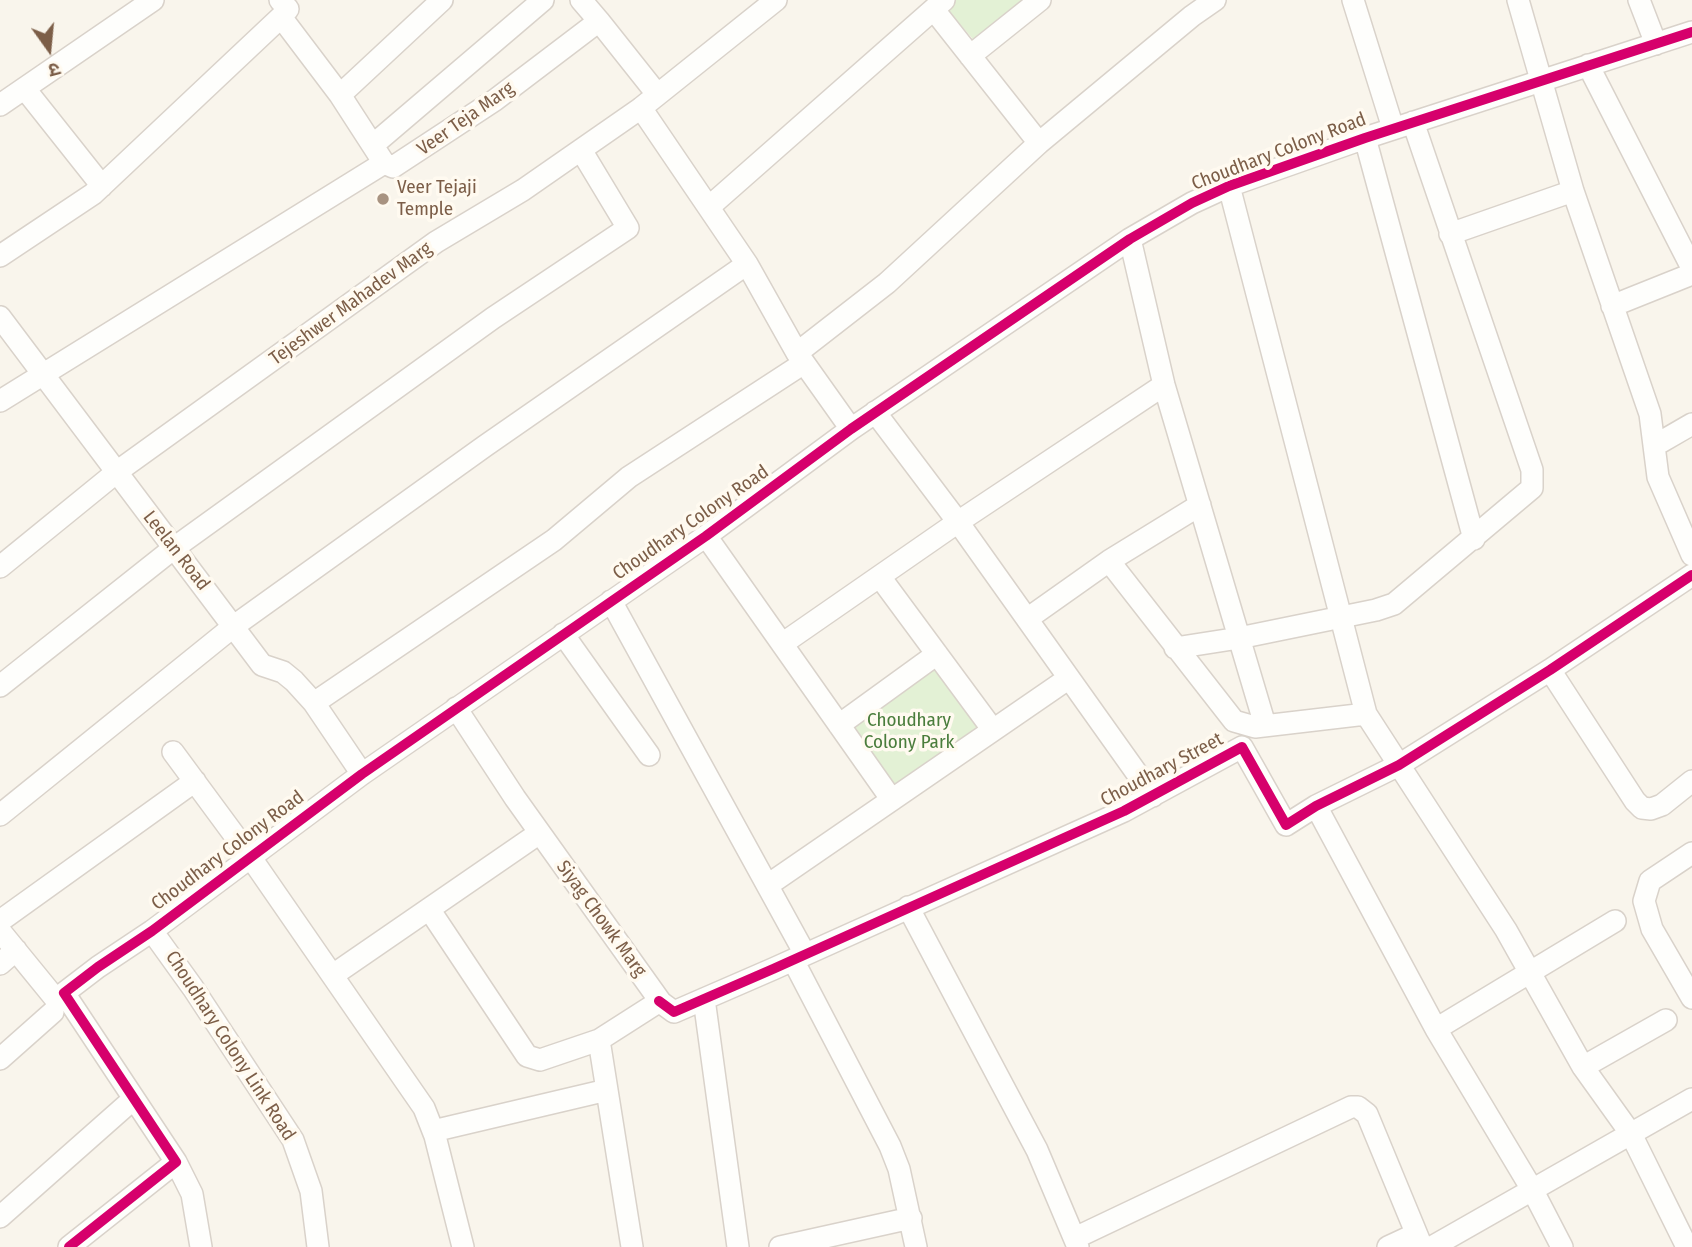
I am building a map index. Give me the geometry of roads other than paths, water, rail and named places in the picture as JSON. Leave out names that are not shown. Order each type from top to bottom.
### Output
[{"type":"street","points":[[0,105],[153,0]]},
{"type":"street","points":[[340,95],[442,0]]},
{"type":"street","points":[[373,145],[543,0]]},
{"type":"street","name":"Tejeshwer Mahadev Marg","points":[[0,567],[116,473],[436,242],[523,190],[581,150],[649,101],[776,0]]},
{"type":"street","points":[[970,56],[1040,0]]},
{"type":"street","points":[[1175,648],[1239,638],[1394,604],[1526,496],[1533,479],[1450,234],[1353,0]]},
{"type":"street","points":[[1518,0],[1573,191],[1650,414],[1658,477],[1692,555]]},
{"type":"street","points":[[1639,0],[1656,44]]},
{"type":"street","points":[[585,1],[649,101],[709,207],[747,264],[801,358],[851,429]]},
{"type":"street","points":[[314,704],[554,540],[629,477],[801,358],[1040,144],[1211,1]]},
{"type":"street","points":[[709,207],[939,5],[970,56],[1040,144]]},
{"type":"street","points":[[0,256],[102,187],[287,7],[384,163],[41,372],[0,401]]},
{"type":"street","name":"Veer Teja Marg","points":[[384,163],[393,167],[430,145],[599,21]]},
{"type":"street","name":"Choudhary Colony Road","points":[[176,1162],[64,993],[152,931],[249,855],[706,536],[875,412],[1130,239],[1192,203],[1229,186],[1403,125],[1692,32]]},
{"type":"street","points":[[1588,65],[1692,268]]},
{"type":"street","points":[[25,89],[102,187]]},
{"type":"street","points":[[1365,138],[1474,539]]},
{"type":"street","points":[[0,686],[174,548],[493,318],[628,228],[581,150]]},
{"type":"street","points":[[1229,186],[1366,714],[1377,736],[1399,765],[1530,973],[1583,1067],[1631,1133],[1687,1247]]},
{"type":"street","points":[[1450,234],[1573,191]]},
{"type":"street","points":[[1130,239],[1164,385],[1265,725]]},
{"type":"street","points":[[0,815],[234,626],[485,446],[747,264]]},
{"type":"street","points":[[1612,306],[1692,274]]},
{"type":"street","name":"Leelan Road","points":[[0,317],[262,665],[283,672],[314,704],[362,774]]},
{"type":"street","points":[[782,644],[958,522],[1164,385]]},
{"type":"street","points":[[875,412],[958,522],[1153,796]]},
{"type":"street","points":[[1654,446],[1692,424]]},
{"type":"street","points":[[1027,619],[1109,561],[1200,505]]},
{"type":"street","points":[[706,536],[892,800]]},
{"type":"street","points":[[1109,561],[1234,722],[1243,726],[1265,725],[1366,714]]},
{"type":"street","name":"Choudhary Street","points":[[659,1001],[674,1012],[704,999],[1153,796],[1242,747],[1286,825],[1315,806],[1399,765],[1550,670],[1692,575]]},
{"type":"street","points":[[880,577],[993,730]]},
{"type":"street","points":[[611,601],[768,885],[799,957],[890,1146],[911,1218],[916,1247]]},
{"type":"street","points":[[563,634],[649,755]]},
{"type":"street","points":[[839,725],[937,654]]},
{"type":"street","points":[[1550,670],[1642,808],[1651,810],[1662,806],[1692,781]]},
{"type":"street","points":[[768,885],[1069,678]]},
{"type":"street","name":"Siyag Chowk Marg","points":[[456,708],[515,798],[659,1001]]},
{"type":"street","points":[[173,752],[249,855],[408,1082],[433,1131],[463,1247]]},
{"type":"street","points":[[0,921],[195,781]]},
{"type":"street","points":[[1315,806],[1436,1029],[1534,1191],[1562,1247]]},
{"type":"street","points":[[333,975],[535,836]]},
{"type":"street","points":[[1692,853],[1650,881],[1644,901],[1652,929],[1692,998]]},
{"type":"street","points":[[908,907],[1037,1150],[1076,1242],[1351,1107],[1358,1107],[1367,1114],[1423,1243]]},
{"type":"street","points":[[429,909],[527,1056],[540,1060],[599,1040],[659,1001]]},
{"type":"street","points":[[1436,1029],[1615,921]]},
{"type":"street","points":[[0,931],[8,957],[56,1007],[0,1059]]},
{"type":"street","name":"Choudhary Colony Link Road","points":[[152,931],[193,988],[293,1140],[311,1191],[318,1247]]},
{"type":"street","points":[[704,999],[738,1247]]},
{"type":"street","points":[[1583,1067],[1666,1020]]},
{"type":"street","points":[[599,1040],[632,1247]]},
{"type":"street","points":[[433,1131],[607,1090]]},
{"type":"street","points":[[1388,1247],[1423,1243],[1534,1191],[1692,1099]]},
{"type":"street","points":[[0,1217],[130,1102]]},
{"type":"street","points":[[69,1247],[176,1162],[192,1194],[201,1247]]},
{"type":"street","points":[[780,1247],[911,1218]]},
{"type":"place","name":"Veer Tejaji Temple","points":[[383,199]]},
{"type":"park label","name":"Choudhary Colony Park","points":[[909,732]]}]
